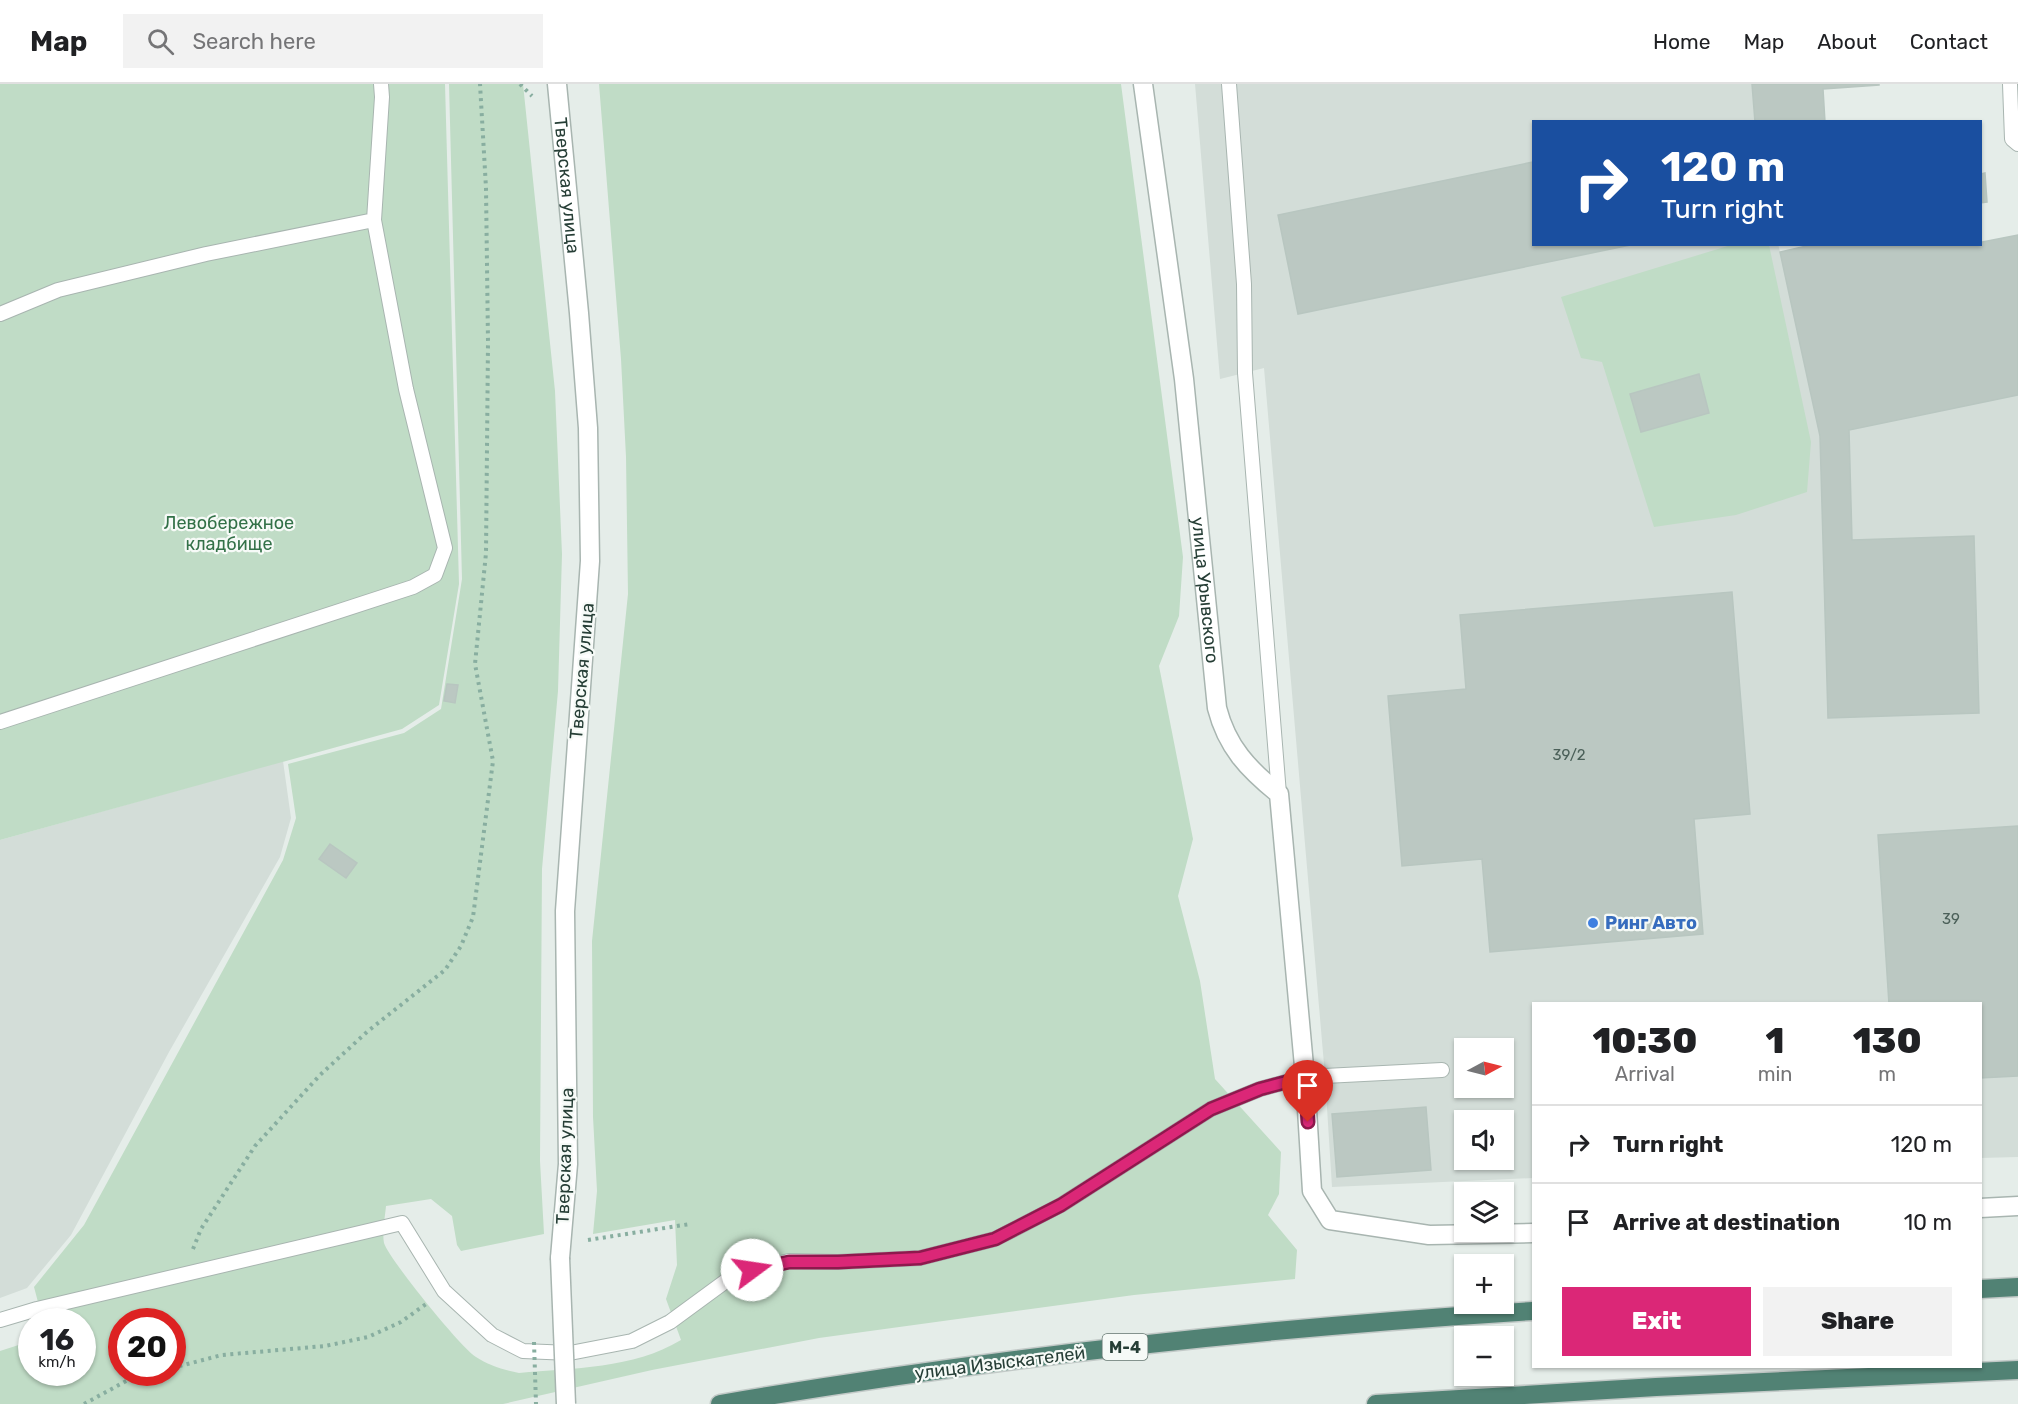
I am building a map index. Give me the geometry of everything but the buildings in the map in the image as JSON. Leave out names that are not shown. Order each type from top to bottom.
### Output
[{"type":"highway","points":[[1982,1289],[2018,1287]]},
{"type":"highway","name":"улица Изыскателей","points":[[720,1404],[977,1365],[1202,1337],[1532,1311]]},
{"type":"highway","points":[[1376,1404],[1645,1387],[2018,1370]]},
{"type":"street","name":"Тверская улица","points":[[557,84],[588,428],[590,561],[565,910],[568,1164],[560,1258],[566,1404]]},
{"type":"street","name":"улица Урывского","points":[[1143,84],[1184,379],[1217,708],[1223,731],[1252,773],[1279,794]]},
{"type":"street","points":[[1279,794],[1305,1077],[1312,1191],[1330,1220],[1429,1235],[1532,1233]]},
{"type":"street","points":[[1982,1208],[2018,1206]]},
{"type":"lane","points":[[0,722],[413,587],[435,575],[445,548],[406,389],[374,220],[381,84]]},
{"type":"lane","points":[[1229,84],[1244,284],[1245,372],[1279,794]]},
{"type":"lane","points":[[2010,84],[2012,139],[2018,144]]},
{"type":"lane","points":[[0,314],[58,290],[206,254],[374,220]]},
{"type":"lane","points":[[0,1320],[182,1274],[402,1223],[444,1291],[492,1335],[523,1351],[570,1353],[632,1341],[670,1322],[734,1275],[789,1262],[920,1258],[995,1239],[1061,1205],[1211,1109],[1260,1089],[1305,1077],[1442,1070]]},
{"type":"path","points":[[182,1274],[201,1229],[255,1146],[320,1075],[368,1031],[445,970],[461,946],[473,917],[493,761],[475,664],[486,553],[488,342],[486,200],[480,84]]},
{"type":"path","points":[[520,84],[533,96]]},
{"type":"path","points":[[588,1240],[690,1224]]},
{"type":"path","points":[[186,1364],[222,1355],[325,1346],[369,1337],[401,1322],[444,1291]]},
{"type":"path","points":[[84,1404],[117,1386]]},
{"type":"shaded area","points":[[1195,84],[1752,84],[1755,120],[1532,120],[1532,246],[1778,246],[1780,252],[1806,246],[1982,246],[1982,242],[2018,235],[2018,1157],[1982,1158],[1982,1002],[1532,1002],[1532,1178],[1332,1187],[1325,1076],[1264,368],[1220,379]]},
{"type":"shaded area","points":[[283,761],[291,818],[280,857],[169,1052],[71,1235],[27,1288],[0,1298],[0,840]]},
{"type":"green space","name":"Левобережное кладбище","points":[[0,84],[445,84],[459,584],[439,705],[402,729],[0,840]]},
{"type":"green space","points":[[449,84],[523,84],[555,391],[562,554],[558,691],[542,869],[540,1161],[544,1234],[461,1251],[457,1245],[452,1216],[431,1199],[386,1206],[383,1239],[411,1284],[468,1350],[486,1362],[519,1373],[602,1366],[643,1357],[681,1340],[666,1299],[677,1265],[675,1220],[593,1234],[597,1191],[593,1117],[592,941],[628,594],[626,457],[621,359],[599,84],[1121,84],[1183,557],[1179,616],[1159,666],[1193,839],[1178,896],[1200,981],[1215,1079],[1281,1152],[1279,1194],[1268,1215],[1297,1250],[1295,1279],[1134,1295],[819,1338],[652,1370],[503,1404],[0,1404],[0,1351],[18,1345],[18,1386],[96,1386],[96,1308],[40,1308],[34,1287],[84,1225],[283,860],[296,818],[288,764],[404,733],[441,709],[462,579]]},
{"type":"green space","points":[[1728,246],[1769,246],[1811,442],[1807,492],[1736,515],[1654,527],[1602,362],[1581,358],[1561,297]]},
{"type":"place","name":"Ринг Авто","points":[[1593,923]]},
{"type":"route","points":[[752,1270],[789,1262],[920,1258],[995,1239],[1061,1205],[1211,1109],[1260,1089],[1305,1077],[1308,1122]]}]
